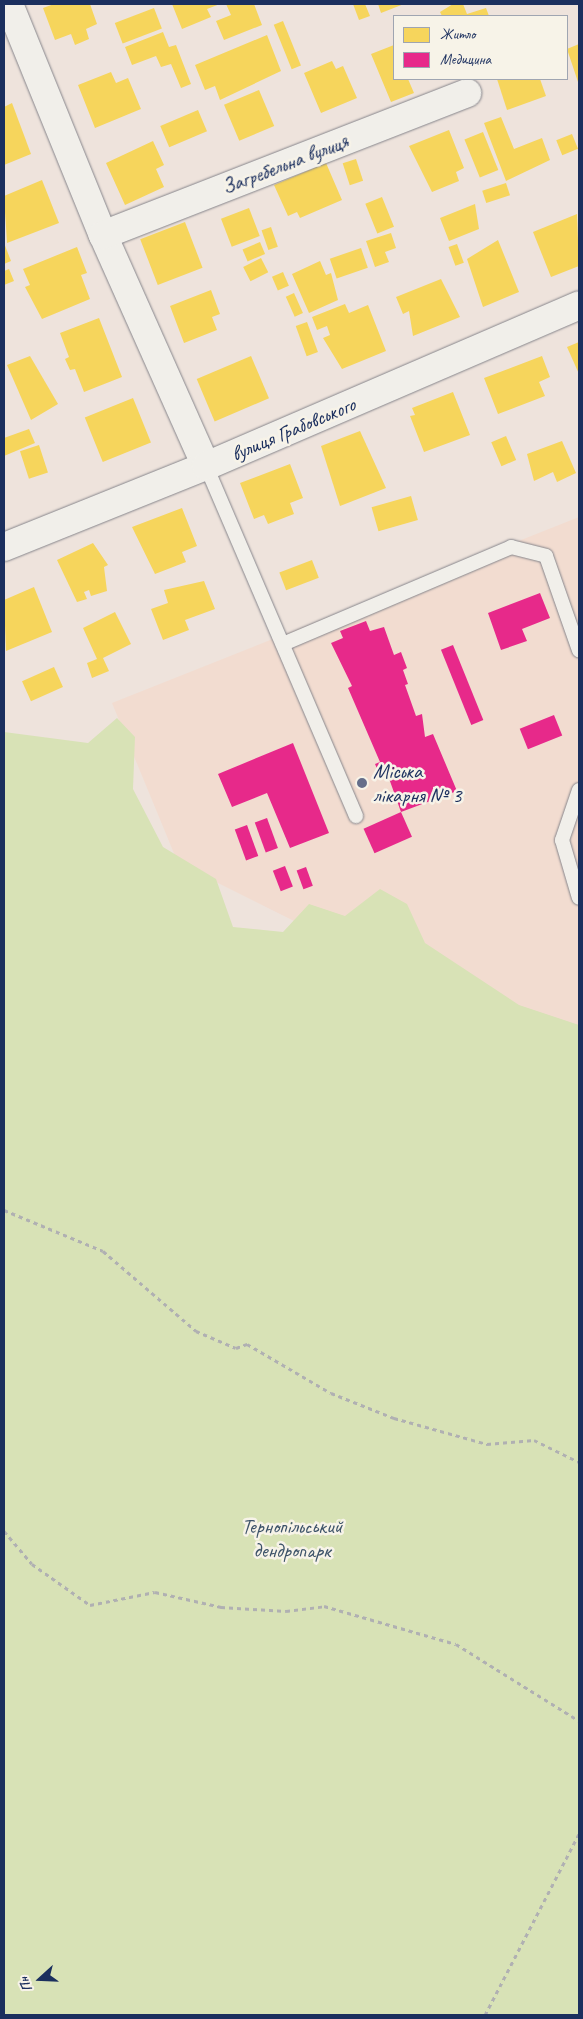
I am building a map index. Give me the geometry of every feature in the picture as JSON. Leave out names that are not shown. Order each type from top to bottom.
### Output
[{"type":"street","points":[[9,4],[103,236],[206,466]]},
{"type":"street","name":"Загребельна вулиця","points":[[103,236],[467,93]]},
{"type":"street","name":"вулиця Грабовського","points":[[4,547],[206,466],[579,305]]},
{"type":"lane","points":[[206,466],[356,816]]},
{"type":"lane","points":[[283,644],[512,547],[546,556],[579,650]]},
{"type":"lane","points":[[579,790],[562,840],[579,898]]},
{"type":"path","points":[[4,1210],[103,1251],[196,1331],[236,1348],[247,1344],[331,1393],[394,1418],[487,1444],[534,1440],[579,1462]]},
{"type":"path","points":[[4,1531],[32,1564],[90,1604],[155,1592],[222,1607],[286,1610],[324,1606],[456,1644],[579,1721]]},
{"type":"path","points":[[485,2015],[579,1834]]},
{"type":"shaded area","name":"Міська лікарня № 3","points":[[579,517],[579,1063],[178,863],[112,703]]},
{"type":"green space","name":"Тернопільський дендропарк","points":[[117,718],[135,737],[133,789],[163,847],[216,879],[233,927],[283,932],[309,904],[345,916],[380,889],[407,904],[425,943],[519,1005],[579,1025],[579,2015],[4,2015],[4,732],[88,743]]},
{"type":"building: Житло","points":[[54,4],[90,4],[97,24],[86,29],[89,39],[75,45],[71,34],[55,40],[43,8]]},
{"type":"building: Житло","points":[[172,4],[220,4],[207,9],[211,17],[182,29]]},
{"type":"building: Житло","points":[[226,4],[254,4],[262,25],[224,40],[216,21],[231,15]]},
{"type":"building: Житло","points":[[353,4],[365,4],[370,16],[359,20]]},
{"type":"building: Житло","points":[[378,4],[404,4],[381,13]]},
{"type":"building: Житло","points":[[453,4],[463,4],[467,14],[486,8],[489,15],[442,15],[440,12]]},
{"type":"building: Житло","points":[[154,8],[162,29],[123,44],[115,23]]},
{"type":"building: Житло","points":[[283,21],[301,66],[292,69],[274,25]]},
{"type":"building: Житло","points":[[163,32],[169,47],[176,45],[191,84],[181,88],[171,64],[161,67],[156,56],[132,65],[125,47]]},
{"type":"building: Житло","points":[[267,35],[281,71],[220,100],[215,86],[205,90],[195,65]]},
{"type":"building: Житло","points":[[579,44],[579,85],[568,52],[568,49]]},
{"type":"building: Житло","points":[[393,45],[393,80],[408,80],[414,93],[391,102],[371,54]]},
{"type":"building: Житло","points":[[332,61],[336,69],[343,66],[357,98],[321,113],[304,73]]},
{"type":"building: Житло","points":[[111,72],[116,83],[128,78],[141,109],[95,128],[78,85]]},
{"type":"building: Житло","points":[[497,80],[540,80],[546,96],[507,110]]},
{"type":"building: Житло","points":[[259,90],[274,126],[239,141],[224,105]]},
{"type":"building: Житло","points":[[12,103],[31,154],[4,165],[4,107]]},
{"type":"building: Житло","points":[[198,110],[207,131],[169,147],[160,126]]},
{"type":"building: Житло","points":[[501,117],[514,149],[542,138],[550,160],[506,181],[484,123]]},
{"type":"building: Житло","points":[[449,130],[464,168],[456,172],[459,181],[432,192],[409,146]]},
{"type":"building: Житло","points":[[483,132],[498,170],[480,178],[464,139]]},
{"type":"building: Житло","points":[[572,134],[578,149],[562,155],[556,140]]},
{"type":"building: Житло","points":[[153,141],[164,165],[156,169],[164,187],[125,205],[106,163]]},
{"type":"building: Житло","points":[[356,159],[363,181],[350,185],[343,163]]},
{"type":"building: Житло","points":[[326,163],[342,200],[300,218],[297,212],[288,216],[274,185]]},
{"type":"building: Житло","points":[[42,180],[59,223],[7,243],[4,196]]},
{"type":"building: Житло","points":[[506,183],[510,195],[486,203],[482,191]]},
{"type":"building: Житло","points":[[382,197],[394,227],[377,233],[365,204]]},
{"type":"building: Житло","points":[[475,204],[479,229],[449,241],[440,218]]},
{"type":"building: Житло","points":[[249,208],[260,236],[232,247],[221,219]]},
{"type":"building: Житло","points":[[577,214],[579,266],[551,277],[533,232]]},
{"type":"building: Житло","points":[[185,222],[203,268],[158,285],[140,239]]},
{"type":"building: Житло","points":[[271,227],[278,247],[268,250],[262,230]]},
{"type":"building: Житло","points":[[391,233],[396,248],[385,252],[389,262],[375,267],[366,241]]},
{"type":"building: Житло","points":[[498,240],[519,292],[483,307],[467,259]]},
{"type":"building: Житло","points":[[260,242],[265,254],[248,261],[243,249]]},
{"type":"building: Житло","points":[[4,243],[11,261],[4,264]]},
{"type":"building: Житло","points":[[457,244],[464,263],[455,266],[449,247]]},
{"type":"building: Житло","points":[[77,247],[87,273],[81,275],[90,299],[42,319],[25,287],[30,285],[23,269]]},
{"type":"building: Житло","points":[[361,248],[368,268],[337,279],[330,259]]},
{"type":"building: Житло","points":[[261,258],[268,272],[250,281],[243,267]]},
{"type":"building: Житло","points":[[320,261],[326,275],[331,273],[338,300],[309,313],[292,274]]},
{"type":"building: Житло","points":[[9,269],[14,281],[4,285],[4,271]]},
{"type":"building: Житло","points":[[283,272],[289,286],[278,290],[272,277]]},
{"type":"building: Житло","points":[[441,279],[460,317],[413,336],[409,311],[403,314],[396,297]]},
{"type":"building: Житло","points":[[211,290],[220,314],[212,317],[217,330],[184,343],[170,306]]},
{"type":"building: Житло","points":[[294,293],[303,313],[295,317],[286,297]]},
{"type":"building: Житло","points":[[345,304],[349,313],[368,305],[386,351],[342,369],[323,338],[330,335],[327,326],[317,330],[312,317]]},
{"type":"building: Житло","points":[[99,318],[122,377],[84,392],[75,369],[70,370],[65,359],[69,357],[60,333]]},
{"type":"building: Житло","points":[[307,322],[318,352],[307,356],[296,326]]},
{"type":"building: Житло","points":[[579,342],[579,374],[567,347]]},
{"type":"building: Житло","points":[[30,356],[58,404],[31,420],[7,365]]},
{"type":"building: Житло","points":[[251,356],[269,398],[215,421],[197,379]]},
{"type":"building: Житло","points":[[542,356],[550,377],[539,382],[545,396],[498,414],[484,378]]},
{"type":"building: Житло","points":[[453,392],[470,435],[424,452],[410,416],[415,415],[412,408]]},
{"type":"building: Житло","points":[[133,398],[151,443],[103,462],[85,417]]},
{"type":"building: Житло","points":[[29,429],[35,443],[4,456],[4,438]]},
{"type":"building: Житло","points":[[360,431],[386,488],[340,506],[321,446]]},
{"type":"building: Житло","points":[[506,436],[516,460],[501,466],[491,442]]},
{"type":"building: Житло","points":[[562,441],[576,473],[557,482],[553,472],[534,481],[527,454]]},
{"type":"building: Житло","points":[[39,445],[48,473],[29,479],[20,451]]},
{"type":"building: Житло","points":[[290,464],[303,498],[290,503],[294,514],[268,524],[264,515],[254,519],[240,483]]},
{"type":"building: Житло","points":[[411,496],[418,520],[378,531],[372,507]]},
{"type":"building: Житло","points":[[182,508],[197,546],[182,552],[186,562],[155,574],[132,527]]},
{"type":"building: Житло","points":[[93,543],[108,565],[104,567],[107,591],[91,596],[89,590],[84,592],[87,599],[77,602],[57,560]]},
{"type":"building: Житло","points":[[312,560],[319,578],[286,590],[279,573]]},
{"type":"building: Житло","points":[[204,581],[215,609],[185,620],[189,630],[163,640],[151,609],[168,603],[164,590]]},
{"type":"building: Житло","points":[[34,587],[52,632],[6,651],[4,600]]},
{"type":"building: Житло","points":[[115,612],[131,644],[103,658],[109,671],[92,678],[87,663],[97,659],[83,628]]},
{"type":"building: Житло","points":[[54,667],[63,687],[31,701],[22,681]]},
{"type":"building: Медицина","points":[[540,593],[550,618],[522,629],[527,641],[501,650],[488,613]]},
{"type":"building: Медицина","points":[[366,621],[370,631],[384,627],[394,655],[401,652],[407,668],[403,670],[408,684],[405,685],[416,716],[422,714],[425,737],[433,734],[457,791],[401,812],[386,770],[379,773],[375,764],[380,762],[348,688],[352,686],[331,643],[343,638],[340,631]]},
{"type":"building: Медицина","points":[[453,645],[483,720],[471,725],[441,650]]},
{"type":"building: Медицина","points":[[554,715],[562,735],[528,749],[520,729]]},
{"type":"building: Медицина","points":[[293,743],[329,833],[290,848],[267,793],[232,807],[218,774]]},
{"type":"building: Медицина","points":[[401,812],[412,837],[375,853],[364,829]]},
{"type":"building: Медицина","points":[[267,818],[278,848],[266,853],[255,822]]},
{"type":"building: Медицина","points":[[247,825],[258,856],[246,860],[235,829]]},
{"type":"building: Медицина","points":[[285,866],[293,887],[281,891],[273,871]]},
{"type":"building: Медицина","points":[[306,867],[313,886],[303,889],[297,870]]},
{"type":"place","name":"Міська лікарня № 3","points":[[362,783]]}]
